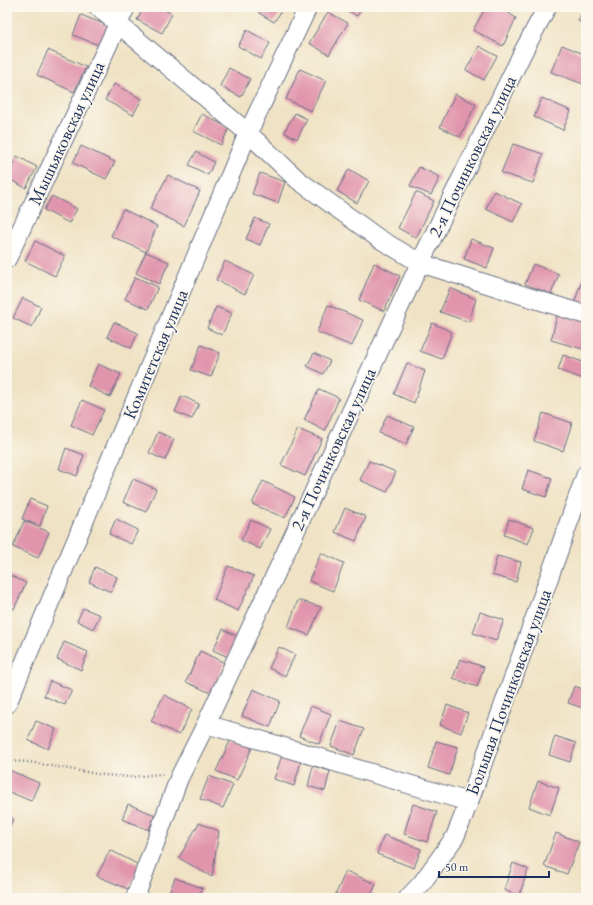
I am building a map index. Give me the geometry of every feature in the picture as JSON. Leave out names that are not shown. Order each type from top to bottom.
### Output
[{"type":"street","points":[[98,7],[248,133],[298,180],[378,238],[420,263],[586,315]]},
{"type":"street","name":"Мышьяковская улица","points":[[7,259],[126,7]]},
{"type":"street","name":"Комитетская улица","points":[[7,704],[248,133],[308,7]]},
{"type":"street","name":"2-я Починковская улица","points":[[135,898],[179,778],[206,724],[420,263],[524,50],[547,7]]},
{"type":"street","name":"Большая Починковская улица","points":[[408,898],[422,883],[455,837],[469,802],[586,474]]},
{"type":"street","points":[[206,724],[469,802]]},
{"type":"path","points":[[7,761],[29,762],[103,775],[131,777],[159,774],[179,778]]},
{"type":"building","points":[[144,7],[159,7],[172,14],[162,33],[137,20]]},
{"type":"building","points":[[262,7],[284,7],[274,22],[259,13]]},
{"type":"building","points":[[342,7],[363,7],[357,16]]},
{"type":"building","points":[[486,7],[500,7],[516,18],[503,46],[473,30]]},
{"type":"building","points":[[584,7],[586,7],[586,25],[578,21]]},
{"type":"building","points":[[328,12],[348,23],[329,55],[309,43]]},
{"type":"building","points":[[81,15],[109,26],[101,46],[73,35]]},
{"type":"building","points":[[247,30],[270,43],[261,59],[238,46]]},
{"type":"building","points":[[562,45],[586,55],[586,85],[551,72]]},
{"type":"building","points":[[479,46],[497,56],[484,80],[466,70]]},
{"type":"building","points":[[48,50],[86,67],[74,92],[37,75]]},
{"type":"building","points":[[229,68],[250,79],[241,97],[220,86]]},
{"type":"building","points":[[300,69],[326,81],[311,111],[286,99]]},
{"type":"building","points":[[114,84],[142,99],[133,115],[105,100]]},
{"type":"building","points":[[455,94],[476,104],[460,137],[440,127]]},
{"type":"building","points":[[542,98],[571,111],[563,130],[534,117]]},
{"type":"building","points":[[295,113],[307,119],[297,139],[284,132]]},
{"type":"building","points":[[202,114],[229,128],[221,145],[193,131]]},
{"type":"building","points":[[513,144],[543,154],[533,183],[501,173]]},
{"type":"building","points":[[81,146],[115,162],[106,179],[73,163]]},
{"type":"building","points":[[196,152],[214,162],[208,175],[189,165]]},
{"type":"building","points":[[17,156],[37,167],[26,188],[7,178],[7,175]]},
{"type":"building","points":[[419,167],[440,177],[431,195],[410,186]]},
{"type":"building","points":[[349,169],[369,181],[357,203],[337,191]]},
{"type":"building","points":[[260,173],[285,182],[278,203],[252,194]]},
{"type":"building","points":[[168,175],[200,191],[184,226],[150,209]]},
{"type":"building","points":[[494,191],[522,204],[513,222],[486,209]]},
{"type":"building","points":[[416,192],[434,201],[416,238],[398,228]]},
{"type":"building","points":[[52,196],[77,209],[69,223],[44,210]]},
{"type":"building","points":[[123,209],[157,226],[146,252],[111,236]]},
{"type":"building","points":[[255,218],[269,224],[260,245],[246,239]]},
{"type":"building","points":[[471,239],[494,248],[487,268],[464,259]]},
{"type":"building","points":[[35,241],[65,256],[55,276],[25,261]]},
{"type":"building","points":[[146,252],[169,262],[159,284],[136,273]]},
{"type":"building","points":[[225,261],[254,275],[245,294],[216,280]]},
{"type":"building","points":[[374,263],[400,276],[384,311],[359,300]]},
{"type":"building","points":[[533,264],[559,274],[551,294],[525,284]]},
{"type":"building","points":[[586,268],[586,308],[574,304]]},
{"type":"building","points":[[135,277],[158,287],[148,309],[125,299]]},
{"type":"building","points":[[450,288],[476,299],[469,322],[440,312]]},
{"type":"building","points":[[23,298],[41,307],[32,327],[13,318]]},
{"type":"building","points":[[328,305],[363,320],[352,346],[317,332]]},
{"type":"building","points":[[216,307],[232,313],[222,335],[207,328]]},
{"type":"building","points":[[558,312],[586,320],[586,350],[551,340]]},
{"type":"building","points":[[114,322],[138,333],[131,348],[107,337]]},
{"type":"building","points":[[432,323],[452,332],[442,359],[420,351]]},
{"type":"building","points":[[201,345],[220,353],[211,377],[191,370]]},
{"type":"building","points":[[314,353],[330,361],[323,374],[307,366]]},
{"type":"building","points":[[563,355],[586,363],[586,373],[584,379],[558,370]]},
{"type":"building","points":[[407,363],[425,371],[414,403],[394,394]]},
{"type":"building","points":[[98,364],[121,374],[110,397],[88,386]]},
{"type":"building","points":[[319,389],[339,398],[325,431],[304,420]]},
{"type":"building","points":[[182,396],[199,404],[192,419],[175,412]]},
{"type":"building","points":[[82,400],[104,410],[92,435],[71,425]]},
{"type":"building","points":[[543,413],[572,423],[563,451],[534,441]]},
{"type":"building","points":[[387,415],[414,427],[406,444],[379,433]]},
{"type":"building","points":[[298,429],[322,439],[305,476],[281,465]]},
{"type":"building","points":[[158,432],[174,439],[165,460],[149,453]]},
{"type":"building","points":[[66,448],[84,455],[77,476],[59,469]]},
{"type":"building","points":[[369,461],[396,472],[387,492],[360,480]]},
{"type":"building","points":[[528,470],[552,478],[546,497],[522,489]]},
{"type":"building","points":[[133,479],[156,489],[146,512],[123,502]]},
{"type":"building","points":[[263,481],[295,497],[285,518],[252,504]]},
{"type":"building","points":[[30,499],[47,506],[40,526],[22,519]]},
{"type":"building","points":[[345,508],[366,517],[356,541],[335,532]]},
{"type":"building","points":[[116,519],[138,530],[131,544],[109,534]]},
{"type":"building","points":[[509,519],[534,528],[528,544],[504,535]]},
{"type":"building","points":[[251,520],[270,529],[260,549],[241,540]]},
{"type":"building","points":[[24,521],[49,532],[38,558],[13,547]]},
{"type":"building","points":[[321,553],[344,563],[333,591],[309,581]]},
{"type":"building","points":[[497,556],[521,562],[516,582],[492,575]]},
{"type":"building","points":[[228,566],[254,576],[238,611],[214,600]]},
{"type":"building","points":[[95,567],[117,577],[111,592],[89,582]]},
{"type":"building","points":[[7,574],[26,583],[14,609],[7,606]]},
{"type":"building","points":[[298,600],[321,607],[309,635],[288,627]]},
{"type":"building","points":[[83,608],[100,615],[93,629],[77,621]]},
{"type":"building","points":[[480,612],[504,620],[496,641],[473,633]]},
{"type":"building","points":[[223,629],[238,637],[228,657],[213,650]]},
{"type":"building","points":[[64,642],[88,652],[81,670],[57,659]]},
{"type":"building","points":[[279,647],[295,655],[285,676],[269,668]]},
{"type":"building","points":[[200,651],[225,663],[211,693],[186,682]]},
{"type":"building","points":[[460,659],[484,667],[477,687],[453,678]]},
{"type":"building","points":[[50,681],[72,690],[65,705],[44,696]]},
{"type":"building","points":[[574,686],[586,690],[586,709],[568,703]]},
{"type":"building","points":[[253,689],[280,701],[270,727],[242,716]]},
{"type":"building","points":[[164,695],[192,709],[179,735],[151,721]]},
{"type":"building","points":[[447,705],[468,713],[461,733],[440,725]]},
{"type":"building","points":[[311,706],[331,714],[319,744],[299,736]]},
{"type":"building","points":[[36,721],[56,729],[48,749],[28,740]]},
{"type":"building","points":[[340,721],[364,729],[354,755],[331,746]]},
{"type":"building","points":[[555,736],[576,743],[570,762],[549,755]]},
{"type":"building","points":[[231,739],[252,748],[237,780],[216,771]]},
{"type":"building","points":[[436,741],[458,747],[449,775],[428,768]]},
{"type":"building","points":[[282,755],[301,761],[294,786],[274,779]]},
{"type":"building","points":[[313,766],[330,771],[325,791],[308,786]]},
{"type":"building","points":[[9,770],[39,783],[31,801],[7,791],[7,775]]},
{"type":"building","points":[[209,776],[233,785],[223,808],[200,799]]},
{"type":"building","points":[[538,781],[559,788],[550,815],[529,807]]},
{"type":"building","points":[[128,804],[155,815],[149,830],[122,819]]},
{"type":"building","points":[[413,804],[437,812],[427,842],[404,834]]},
{"type":"building","points":[[7,816],[13,819],[7,834]]},
{"type":"building","points":[[199,823],[219,831],[212,877],[179,858]]},
{"type":"building","points":[[556,833],[579,842],[567,874],[544,866]]},
{"type":"building","points":[[384,835],[421,849],[414,868],[377,854]]},
{"type":"building","points":[[110,850],[141,866],[128,889],[97,876]]},
{"type":"building","points":[[513,863],[528,869],[519,896],[504,890]]},
{"type":"building","points":[[346,871],[376,884],[370,898],[334,898]]},
{"type":"building","points":[[175,878],[202,888],[198,898],[167,898]]}]
